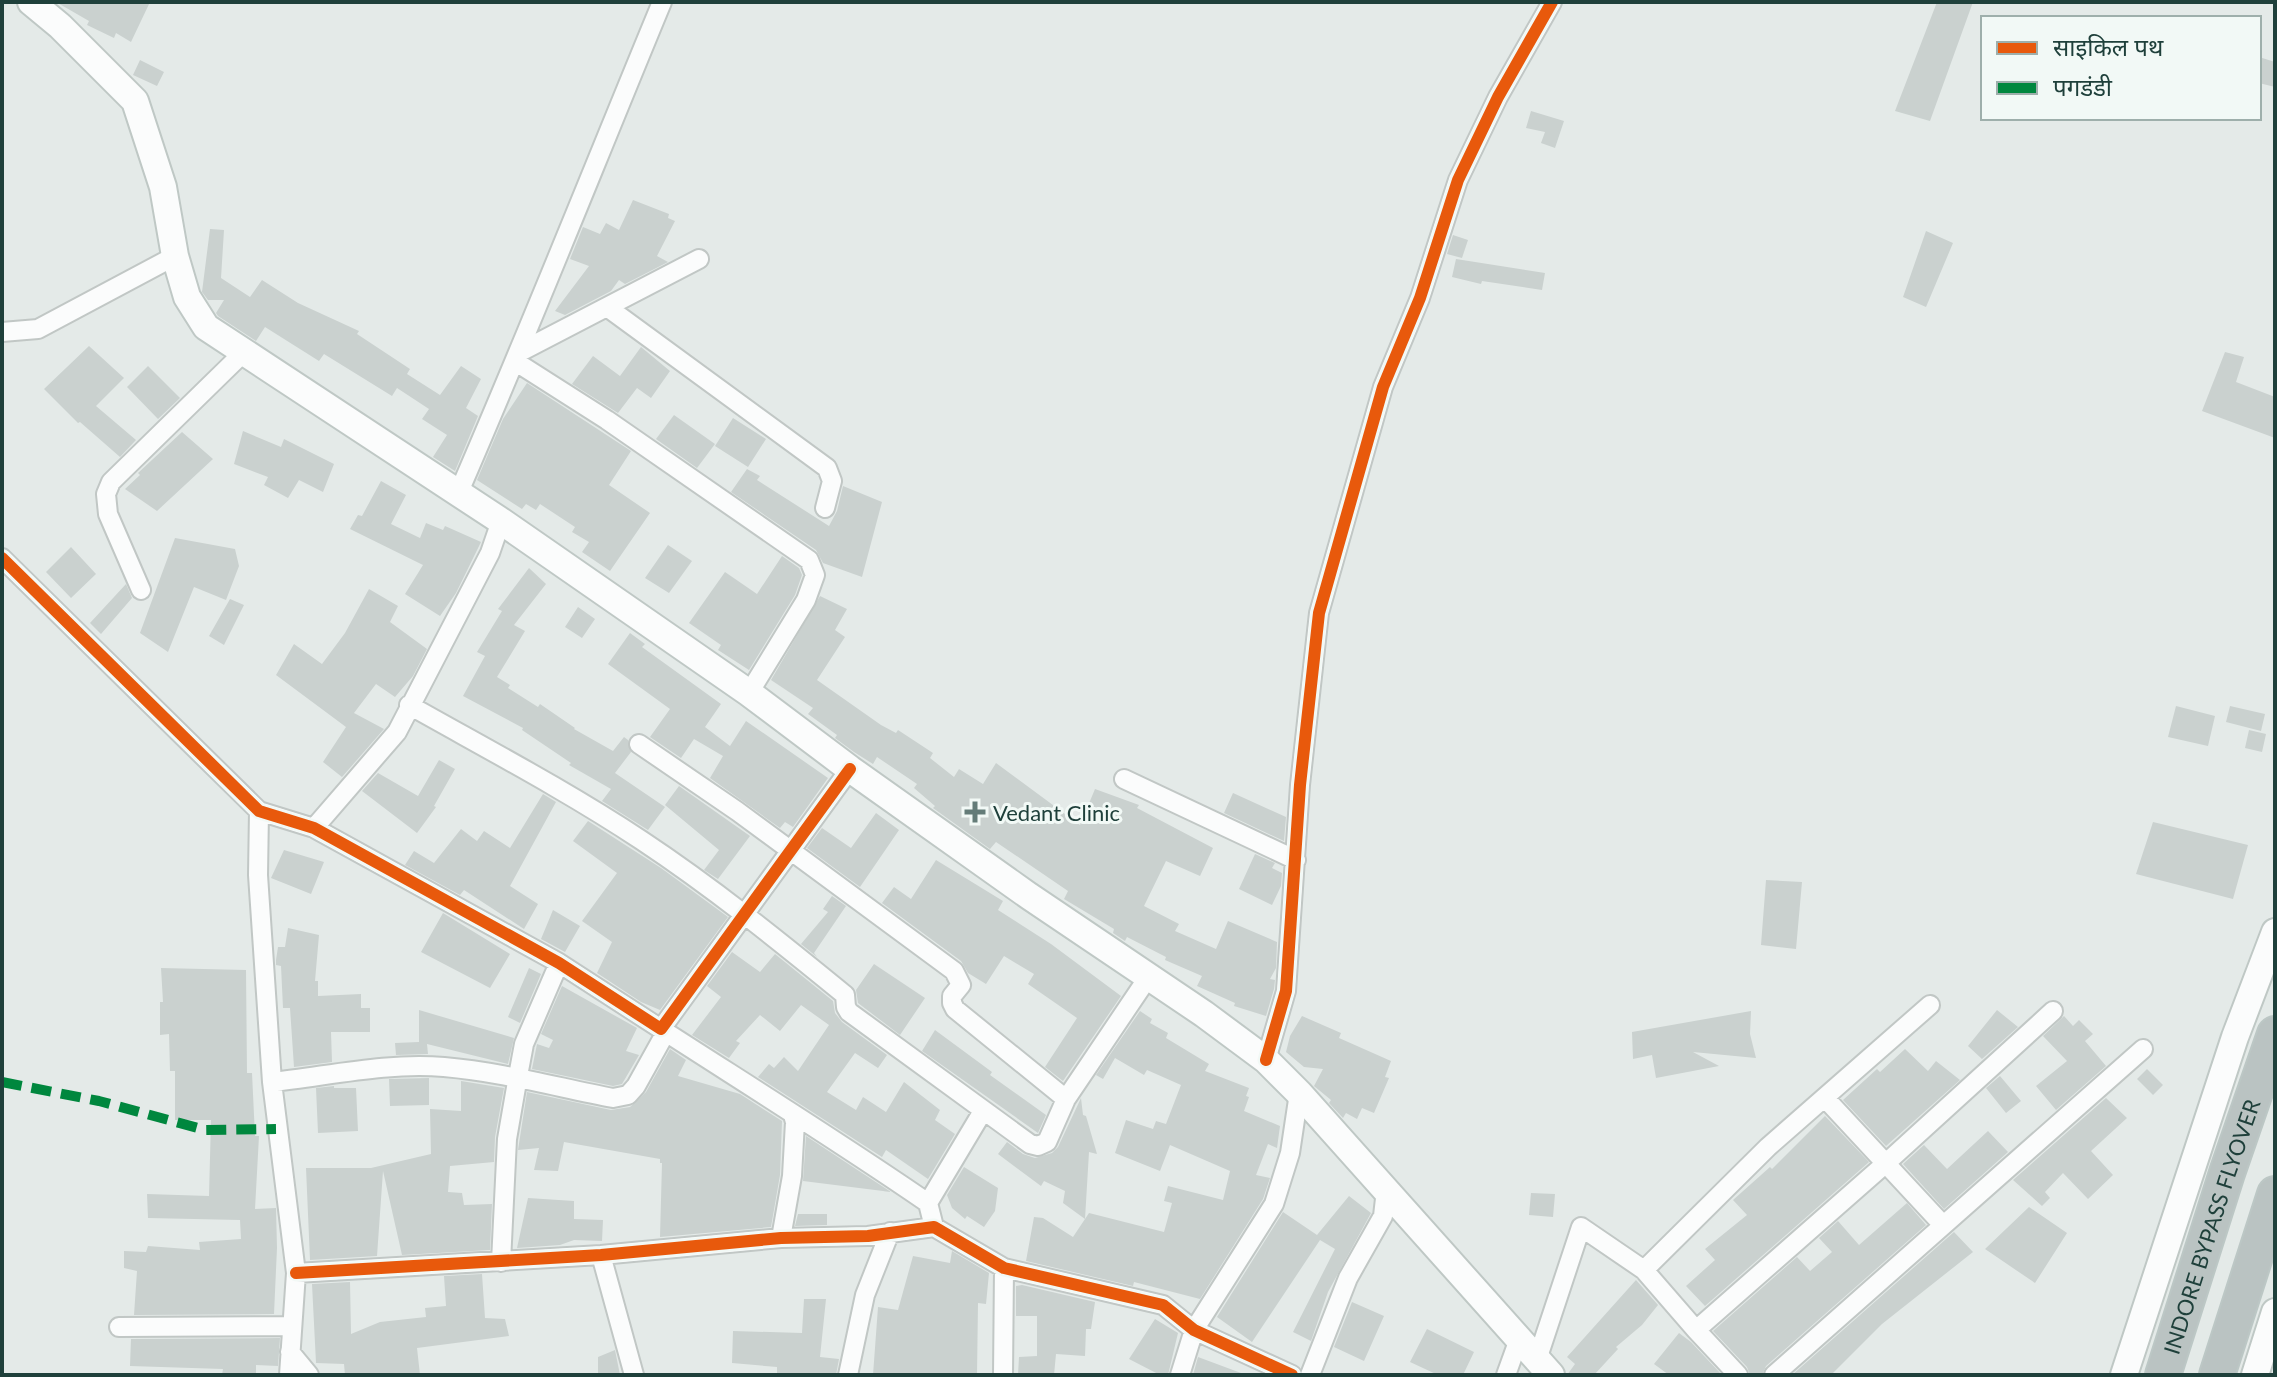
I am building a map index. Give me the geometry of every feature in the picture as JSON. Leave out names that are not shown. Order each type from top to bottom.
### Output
[{"type":"highway","name":"INDORE BYPASS FLYOVER","points":[[2163,1375],[2275,1034]]},
{"type":"highway","points":[[2217,1375],[2275,1194]]},
{"type":"main road","points":[[31,2],[60,26],[135,101],[163,187],[175,256],[187,297],[206,327],[501,521],[749,693],[1029,896],[1149,976],[1266,1060],[1544,1367]]},
{"type":"main road","points":[[2124,1375],[2235,1037],[2275,932]]},
{"type":"main road","points":[[2255,1375],[2275,1312]]},
{"type":"street","points":[[458,494],[518,357],[587,179],[662,2]]},
{"type":"street","points":[[1266,1060],[1286,991],[1300,785],[1319,613],[1383,387],[1420,298],[1458,180],[1498,97],[1552,2]]},
{"type":"street","points":[[2,332],[38,329],[175,256]]},
{"type":"street","points":[[518,357],[699,259]]},
{"type":"street","points":[[607,307],[827,468],[832,481],[825,508]]},
{"type":"street","points":[[141,590],[108,514],[106,494],[111,482],[244,352]]},
{"type":"street","points":[[518,357],[809,560],[815,575],[806,600],[749,693]]},
{"type":"street","points":[[314,828],[397,732],[490,553],[501,521]]},
{"type":"street","points":[[2,558],[259,811],[314,828],[559,963],[839,1142],[928,1203],[934,1227]]},
{"type":"street","points":[[409,705],[642,840],[745,914],[845,995],[849,1012],[1030,1144],[1038,1146],[1047,1142],[1066,1099],[1149,976]]},
{"type":"street","points":[[639,744],[954,971],[961,985],[952,996],[955,1009],[1066,1099]]},
{"type":"street","points":[[272,1082],[441,1066],[518,1076],[613,1098],[628,1095],[636,1086],[664,1031],[850,769]]},
{"type":"street","points":[[1124,779],[1296,860]]},
{"type":"street","points":[[259,811],[258,875],[272,1082],[296,1273],[289,1375]]},
{"type":"street","points":[[501,1262],[507,1139],[524,1044],[559,963]]},
{"type":"street","points":[[1644,1270],[1768,1147],[1930,1005]]},
{"type":"street","points":[[1696,1330],[2053,1011]]},
{"type":"street","points":[[1774,1375],[2143,1049]]},
{"type":"street","points":[[1180,1375],[1194,1330],[1274,1204],[1290,1153],[1299,1093]]},
{"type":"street","points":[[1825,1098],[1943,1225]]},
{"type":"street","points":[[928,1203],[983,1111]]},
{"type":"street","points":[[781,1238],[792,1176],[793,1115]]},
{"type":"street","points":[[1310,1375],[1348,1278],[1383,1216],[1386,1190]]},
{"type":"street","points":[[296,1273],[601,1255],[781,1238],[868,1236],[934,1227],[1004,1268],[1163,1305],[1194,1330],[1292,1375]]},
{"type":"street","points":[[1544,1367],[1581,1227],[1644,1270],[1738,1375]]},
{"type":"street","points":[[848,1375],[865,1295],[890,1232]]},
{"type":"street","points":[[601,1255],[634,1375]]},
{"type":"street","points":[[1003,1375],[1004,1268]]},
{"type":"street","points":[[119,1327],[292,1326]]},
{"type":"street","points":[[1506,1375],[1519,1339]]},
{"type":"street","points":[[290,1352],[309,1375]]},
{"type":"building","points":[[56,2],[150,2],[131,42],[116,33],[114,38],[87,25],[89,21]]},
{"type":"building","points":[[1937,2],[1973,2],[1930,121],[1895,111]]},
{"type":"building","points":[[2261,58],[2275,62],[2275,87],[2261,84]]},
{"type":"building","points":[[140,60],[164,72],[157,86],[133,75]]},
{"type":"building","points":[[1531,111],[1564,121],[1555,148],[1541,143],[1545,132],[1526,128]]},
{"type":"building","points":[[633,200],[669,214],[668,218],[675,221],[657,256],[668,262],[625,284],[619,280],[611,291],[565,315],[555,311],[589,266],[570,259],[583,227],[600,234],[606,223],[619,230]]},
{"type":"building","points":[[210,229],[224,230],[221,278],[250,297],[262,280],[298,303],[359,331],[357,334],[410,369],[407,374],[440,395],[461,366],[481,379],[466,408],[478,416],[455,471],[433,457],[447,435],[422,419],[429,409],[397,388],[392,396],[324,354],[319,361],[265,327],[256,341],[218,316],[216,313],[224,300],[208,300],[202,292]]},
{"type":"building","points":[[1926,231],[1953,243],[1926,307],[1903,297]]},
{"type":"building","points":[[1453,235],[1468,240],[1462,258],[1447,254]]},
{"type":"building","points":[[1456,259],[1545,273],[1542,290],[1482,281],[1481,284],[1452,277]]},
{"type":"building","points":[[89,346],[124,378],[96,406],[136,440],[120,457],[78,423],[44,389]]},
{"type":"building","points":[[641,347],[670,371],[651,398],[637,388],[618,413],[572,384],[593,356],[620,376]]},
{"type":"building","points":[[2225,352],[2244,357],[2236,382],[2275,397],[2275,438],[2202,411]]},
{"type":"building","points":[[148,366],[180,398],[158,419],[127,387]]},
{"type":"building","points":[[527,383],[631,451],[609,485],[650,513],[610,571],[582,552],[589,542],[572,532],[575,527],[540,504],[536,510],[526,504],[522,509],[477,480],[503,419]]},
{"type":"building","points":[[674,415],[715,444],[697,468],[656,439]]},
{"type":"building","points":[[733,418],[766,439],[748,467],[715,446]]},
{"type":"building","points":[[243,431],[281,447],[284,439],[334,464],[323,492],[299,480],[288,498],[264,485],[268,477],[234,464]]},
{"type":"building","points":[[182,432],[213,459],[157,511],[125,489]]},
{"type":"building","points":[[747,469],[760,476],[757,480],[829,526],[837,511],[843,486],[882,502],[862,577],[823,563],[816,550],[731,492]]},
{"type":"building","points":[[381,481],[406,495],[391,524],[420,538],[426,523],[443,530],[445,526],[481,542],[456,593],[440,616],[405,594],[423,565],[350,529],[358,515],[362,516]]},
{"type":"building","points":[[175,538],[235,549],[239,566],[226,600],[194,587],[168,652],[140,633]]},
{"type":"building","points":[[668,545],[692,561],[669,593],[645,578]]},
{"type":"building","points":[[71,547],[96,574],[71,598],[46,572]]},
{"type":"building","points":[[782,556],[799,568],[802,575],[795,595],[749,670],[718,650],[721,645],[689,623],[725,572],[757,594]]},
{"type":"building","points":[[529,568],[546,584],[514,625],[525,631],[497,677],[510,685],[508,688],[538,707],[540,704],[574,729],[613,751],[624,737],[628,740],[631,752],[615,773],[665,807],[648,830],[602,801],[611,789],[569,765],[571,763],[523,728],[463,696],[485,656],[477,652],[502,611],[498,609]]},
{"type":"building","points":[[126,584],[132,598],[101,634],[90,623]]},
{"type":"building","points":[[369,589],[398,606],[390,622],[427,649],[413,676],[395,697],[376,684],[354,713],[384,729],[342,777],[323,762],[346,727],[276,675],[294,644],[322,664],[345,633]]},
{"type":"building","points":[[820,596],[847,609],[835,630],[845,637],[817,680],[881,725],[896,733],[898,730],[933,753],[930,758],[954,777],[959,769],[983,784],[996,763],[1080,825],[1095,789],[1139,805],[1137,808],[1213,848],[1200,876],[1166,861],[1144,906],[1179,924],[1175,931],[1216,949],[1228,921],[1277,942],[1276,968],[1270,979],[1275,980],[1274,989],[1266,1016],[1234,1006],[1235,1003],[1197,986],[1202,976],[1165,960],[1166,957],[1127,937],[1125,941],[1113,933],[1114,929],[1064,899],[1068,891],[996,842],[990,849],[933,808],[935,806],[914,788],[917,784],[877,757],[873,764],[835,738],[837,735],[808,714],[813,708],[771,680]]},
{"type":"building","points":[[230,599],[244,605],[224,645],[209,636]]},
{"type":"building","points":[[578,607],[595,619],[582,638],[565,627]]},
{"type":"building","points":[[630,633],[645,644],[642,647],[721,704],[705,727],[730,746],[746,721],[828,778],[793,827],[785,822],[780,828],[710,778],[723,756],[694,739],[681,758],[650,737],[670,709],[608,664]]},
{"type":"building","points":[[2176,706],[2215,716],[2208,746],[2168,737]]},
{"type":"building","points":[[2230,706],[2265,714],[2261,731],[2226,722]]},
{"type":"building","points":[[2249,730],[2266,734],[2262,752],[2245,748]]},
{"type":"building","points":[[439,760],[455,769],[436,807],[417,833],[362,791],[378,773],[418,796]]},
{"type":"building","points":[[679,786],[750,836],[718,879],[704,870],[719,850],[665,805]]},
{"type":"building","points":[[1233,793],[1286,817],[1284,841],[1224,813]]},
{"type":"building","points":[[543,794],[556,802],[510,886],[538,904],[524,929],[464,890],[460,895],[405,865],[414,851],[434,863],[461,829],[477,841],[484,831],[510,848]]},
{"type":"building","points":[[876,813],[899,830],[860,887],[807,848],[822,828],[851,848]]},
{"type":"building","points":[[588,821],[661,868],[728,917],[660,1010],[641,1002],[597,973],[612,942],[582,921],[617,873],[573,841]]},
{"type":"building","points":[[2153,822],[2248,845],[2233,899],[2136,874]]},
{"type":"building","points":[[284,850],[324,862],[311,894],[271,878]]},
{"type":"building","points":[[1255,854],[1275,863],[1272,868],[1282,873],[1281,886],[1272,905],[1239,889]]},
{"type":"building","points":[[936,860],[1003,901],[998,910],[1051,944],[1121,996],[1063,1081],[1045,1067],[1077,1018],[1028,984],[1034,974],[1004,956],[986,984],[968,973],[961,961],[882,903],[894,887],[911,899]]},
{"type":"building","points":[[1766,880],[1802,882],[1796,949],[1761,945]]},
{"type":"building","points":[[832,896],[846,906],[814,953],[817,957],[801,944],[828,912],[823,909]]},
{"type":"building","points":[[553,910],[580,926],[565,952],[541,939]]},
{"type":"building","points":[[443,913],[510,954],[490,988],[421,952]]},
{"type":"building","points":[[288,928],[319,935],[315,981],[318,981],[318,996],[361,994],[361,1008],[370,1008],[370,1032],[331,1032],[332,1062],[294,1067],[290,1008],[283,1008],[281,966],[276,965],[278,947],[285,947]]},
{"type":"building","points":[[732,952],[760,972],[775,954],[833,1001],[835,1013],[842,1022],[887,1055],[878,1068],[855,1053],[827,1092],[856,1110],[863,1097],[886,1112],[904,1082],[940,1110],[935,1120],[955,1134],[928,1179],[886,1150],[882,1157],[758,1077],[769,1064],[774,1068],[784,1057],[798,1071],[829,1025],[801,1005],[780,1031],[760,1015],[736,1041],[740,1043],[729,1058],[692,1035],[721,997],[707,986]]},
{"type":"building","points":[[874,964],[925,998],[900,1035],[858,1003],[856,990]]},
{"type":"building","points":[[161,968],[246,970],[247,1073],[252,1073],[255,1136],[259,1136],[255,1209],[276,1208],[274,1314],[134,1315],[137,1271],[124,1268],[124,1251],[146,1252],[148,1246],[200,1250],[199,1242],[241,1239],[240,1220],[148,1218],[147,1194],[209,1196],[211,1120],[175,1120],[175,1071],[170,1071],[169,1034],[160,1035],[160,1002],[163,1002]]},
{"type":"building","points":[[529,968],[541,974],[520,1023],[508,1017]]},
{"type":"building","points":[[562,986],[637,1028],[626,1051],[639,1055],[622,1084],[613,1086],[532,1069],[537,1044],[549,1048],[553,1040],[541,1034]]},
{"type":"building","points":[[419,1010],[514,1038],[508,1064],[427,1044],[428,1054],[396,1055],[395,1043],[419,1042]]},
{"type":"building","points":[[1997,1010],[2018,1027],[1982,1059],[1968,1046]]},
{"type":"building","points":[[1140,1011],[1152,1019],[1150,1023],[1168,1033],[1166,1038],[1209,1064],[1205,1071],[1249,1088],[1244,1111],[1280,1126],[1277,1148],[1268,1144],[1256,1175],[1270,1178],[1263,1199],[1200,1299],[1134,1282],[1133,1286],[1026,1261],[1034,1217],[1043,1218],[1073,1237],[1089,1213],[1164,1232],[1172,1203],[1164,1201],[1168,1186],[1223,1200],[1230,1171],[1170,1145],[1160,1171],[1115,1153],[1126,1120],[1153,1129],[1156,1121],[1166,1124],[1181,1085],[1147,1070],[1144,1075],[1115,1058],[1103,1079],[1096,1075]]},
{"type":"building","points":[[1751,1011],[1750,1034],[1756,1058],[1693,1052],[1719,1066],[1656,1078],[1652,1055],[1633,1059],[1632,1032]]},
{"type":"building","points":[[1302,1016],[1341,1033],[1339,1038],[1391,1061],[1385,1077],[1389,1078],[1374,1113],[1362,1108],[1357,1119],[1346,1113],[1343,1118],[1329,1103],[1331,1100],[1314,1086],[1323,1069],[1304,1067],[1286,1052],[1290,1036]]},
{"type":"building","points":[[2064,1016],[2073,1026],[2079,1020],[2093,1034],[2085,1041],[2106,1066],[2056,1110],[2036,1086],[2067,1061],[2043,1036]]},
{"type":"building","points":[[935,1030],[1046,1115],[1038,1133],[922,1051]]},
{"type":"building","points":[[670,1049],[686,1060],[678,1076],[740,1094],[782,1121],[780,1175],[771,1227],[660,1237],[660,1159],[564,1142],[558,1171],[534,1170],[539,1148],[518,1150],[527,1092],[611,1110],[630,1107],[646,1092]]},
{"type":"building","points":[[1905,1049],[1928,1071],[1936,1061],[1960,1080],[1886,1146],[1843,1100]]},
{"type":"building","points":[[2147,1069],[2163,1085],[2153,1095],[2137,1079]]},
{"type":"building","points":[[2000,1076],[2021,1101],[2006,1113],[1986,1088]]},
{"type":"building","points":[[429,1078],[429,1105],[390,1106],[389,1079]]},
{"type":"building","points":[[461,1081],[504,1088],[494,1162],[450,1166],[448,1192],[462,1193],[464,1205],[492,1204],[490,1250],[402,1255],[383,1171],[377,1256],[310,1260],[306,1168],[371,1168],[431,1154],[430,1109],[461,1111]]},
{"type":"building","points":[[316,1088],[356,1088],[358,1131],[318,1133]]},
{"type":"building","points":[[1081,1098],[1083,1115],[1086,1116],[1097,1154],[1089,1152],[1085,1219],[1063,1203],[1065,1191],[1044,1181],[1041,1186],[998,1154],[1007,1142],[1023,1154],[1035,1158],[1052,1153],[1058,1147]]},
{"type":"building","points":[[2106,1098],[2127,1118],[2091,1151],[2113,1175],[2088,1199],[2063,1173],[2045,1192],[2050,1198],[2042,1206],[2013,1180]]},
{"type":"building","points":[[1825,1116],[1869,1162],[1705,1306],[1686,1286],[1715,1260],[1705,1249],[1747,1215],[1733,1200],[1770,1167],[1772,1169]]},
{"type":"building","points":[[1988,1131],[2008,1152],[1944,1209],[1903,1164],[1924,1145],[1947,1169]]},
{"type":"building","points":[[806,1136],[856,1169],[891,1192],[803,1181]]},
{"type":"building","points":[[964,1167],[998,1188],[995,1211],[984,1227],[967,1216],[965,1219],[952,1208],[947,1195]]},
{"type":"building","points":[[1531,1193],[1555,1194],[1553,1217],[1529,1215]]},
{"type":"building","points":[[1349,1196],[1371,1213],[1328,1292],[1311,1341],[1293,1332],[1335,1249],[1320,1240],[1252,1342],[1217,1317],[1283,1212],[1317,1235]]},
{"type":"building","points":[[528,1198],[574,1201],[574,1219],[603,1220],[602,1241],[574,1240],[560,1245],[517,1248]]},
{"type":"building","points":[[1907,1203],[1926,1225],[1766,1366],[1762,1375],[1750,1375],[1747,1367],[1713,1331],[1797,1257],[1810,1271],[1832,1252],[1819,1238],[1838,1221],[1859,1245]]},
{"type":"building","points":[[2029,1207],[2067,1233],[2035,1283],[1985,1249]]},
{"type":"building","points":[[798,1214],[827,1214],[827,1225],[795,1226]]},
{"type":"building","points":[[1954,1232],[1973,1252],[1882,1324],[1831,1375],[1792,1375]]},
{"type":"building","points":[[952,1251],[989,1273],[986,1304],[978,1303],[977,1375],[873,1375],[878,1307],[898,1310],[913,1256],[950,1263]]},
{"type":"building","points":[[482,1274],[485,1318],[505,1319],[509,1336],[417,1348],[420,1375],[345,1375],[344,1364],[316,1363],[312,1284],[350,1282],[351,1334],[380,1322],[426,1317],[425,1308],[446,1306],[444,1276]]},
{"type":"building","points":[[1636,1280],[1658,1305],[1642,1325],[1616,1347],[1618,1349],[1594,1375],[1567,1375],[1575,1364],[1567,1357]]},
{"type":"building","points":[[1016,1286],[1095,1302],[1091,1329],[1086,1329],[1085,1356],[1056,1354],[1054,1375],[1018,1375],[1019,1357],[1037,1356],[1037,1316],[1016,1316]]},
{"type":"building","points":[[804,1299],[826,1299],[820,1357],[839,1359],[836,1375],[777,1375],[777,1367],[732,1363],[733,1331],[802,1333]]},
{"type":"building","points":[[1352,1302],[1384,1316],[1364,1361],[1334,1347]]},
{"type":"building","points":[[1155,1319],[1178,1333],[1168,1375],[1160,1375],[1129,1359]]},
{"type":"building","points":[[1427,1329],[1474,1352],[1463,1375],[1438,1375],[1410,1362]]},
{"type":"building","points":[[1679,1333],[1722,1375],[1669,1375],[1654,1364]]},
{"type":"building","points":[[280,1338],[278,1366],[256,1365],[256,1375],[222,1375],[223,1369],[130,1366],[131,1339]]},
{"type":"building","points":[[615,1350],[620,1375],[598,1375],[598,1357]]},
{"type":"building","points":[[1198,1357],[1241,1373],[1241,1375],[1193,1375]]},
{"type":"marked path","points":[[2,1082],[99,1101],[205,1130],[276,1129]]},
{"type":"cycle path","points":[[1266,1060],[1286,991],[1300,785],[1319,613],[1383,387],[1420,298],[1458,180],[1498,97],[1552,2]]},
{"type":"cycle path","points":[[2,558],[259,811],[314,828],[559,963],[661,1029],[850,769]]},
{"type":"cycle path","points":[[296,1273],[601,1255],[781,1238],[868,1236],[934,1227],[1004,1268],[1163,1305],[1194,1330],[1292,1375]]},
{"type":"place","name":"Vedant Clinic","points":[[975,812]]}]
